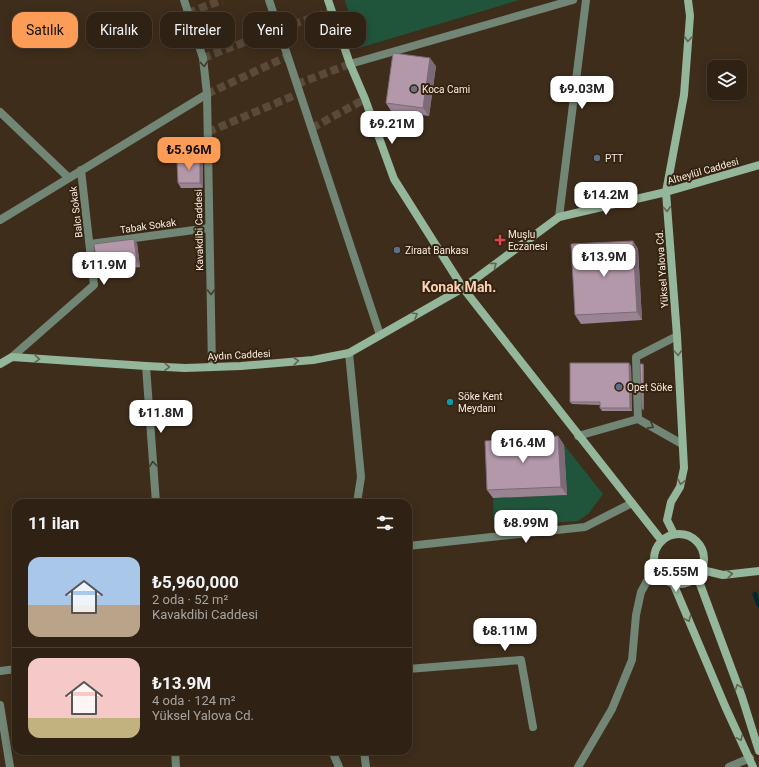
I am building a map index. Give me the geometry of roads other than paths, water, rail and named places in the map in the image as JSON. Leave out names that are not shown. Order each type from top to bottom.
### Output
[{"type":"main road","points":[[328,0],[350,64],[365,99],[394,179],[463,288],[662,541]]},
{"type":"main road","name":"Yüksel Yalova Cd.","points":[[674,534],[667,520],[671,502],[680,487],[684,468],[677,336],[666,192],[684,95],[690,16],[688,0]]},
{"type":"main road","name":"Altıeylül Caddesi","points":[[463,288],[559,217],[666,192],[759,165]]},
{"type":"main road","name":"Aydın Caddesi","points":[[12,357],[185,368],[241,366],[313,360],[349,353],[463,288]]},
{"type":"main road","points":[[0,364],[12,357]]},
{"type":"main road","points":[[674,534],[690,536],[696,540],[702,546],[704,554],[704,562],[700,573],[686,583],[673,583],[665,579],[659,573],[655,565],[654,556],[657,548],[668,536],[674,534]]},
{"type":"main road","points":[[700,573],[723,575],[759,571]]},
{"type":"main road","points":[[700,573],[759,750]]},
{"type":"main road","points":[[673,583],[725,706],[753,767]]},
{"type":"street","name":"Kavakdibi Caddesi","points":[[184,0],[203,58],[207,94],[212,367]]},
{"type":"street","points":[[269,0],[380,335]]},
{"type":"street","points":[[350,64],[573,0]]},
{"type":"street","points":[[559,217],[586,0]]},
{"type":"street","points":[[0,220],[207,94]]},
{"type":"street","points":[[0,112],[69,178]]},
{"type":"street","name":"Balcı Sokak","points":[[12,357],[94,286],[81,170]]},
{"type":"street","name":"Tabak Sokak","points":[[90,244],[210,228]]},
{"type":"street","points":[[638,419],[636,357],[677,336]]},
{"type":"street","points":[[349,353],[361,477],[358,499]]},
{"type":"street","points":[[146,366],[156,499]]},
{"type":"street","points":[[578,436],[638,419],[682,444]]},
{"type":"street","points":[[412,546],[585,527],[632,503]]},
{"type":"street","points":[[578,767],[612,709],[632,660],[636,615],[641,592],[647,581],[659,573]]},
{"type":"street","points":[[412,669],[521,660],[533,727]]},
{"type":"street","points":[[0,671],[12,670]]},
{"type":"street","points":[[0,705],[10,767]]},
{"type":"street","points":[[175,755],[176,767]]},
{"type":"street","points":[[334,755],[339,767]]},
{"type":"street","points":[[364,755],[366,767]]},
{"type":"street","points":[[729,767],[750,758]]},
{"type":"waterway","points":[[755,594],[759,605]]},
{"type":"tunnel","points":[[191,12],[222,0]]},
{"type":"tunnel","points":[[203,58],[279,29],[332,11]]},
{"type":"tunnel","points":[[207,94],[288,56]]},
{"type":"tunnel","points":[[297,84],[350,64]]},
{"type":"tunnel","points":[[208,132],[300,93]]},
{"type":"tunnel","points":[[312,128],[365,99]]},
{"type":"place","name":"Koca Cami","points":[[414,89]]},
{"type":"place","name":"PTT","points":[[597,158]]},
{"type":"place","name":"Muşlu Eczanesi","points":[[500,240]]},
{"type":"place","name":"Ziraat Bankası","points":[[397,250]]},
{"type":"place","name":"Opet Söke","points":[[619,387]]},
{"type":"place","name":"Söke Kent Meydanı","points":[[450,402]]},
{"type":"district","name":"Konak Mah.","points":[[459,287]]}]
